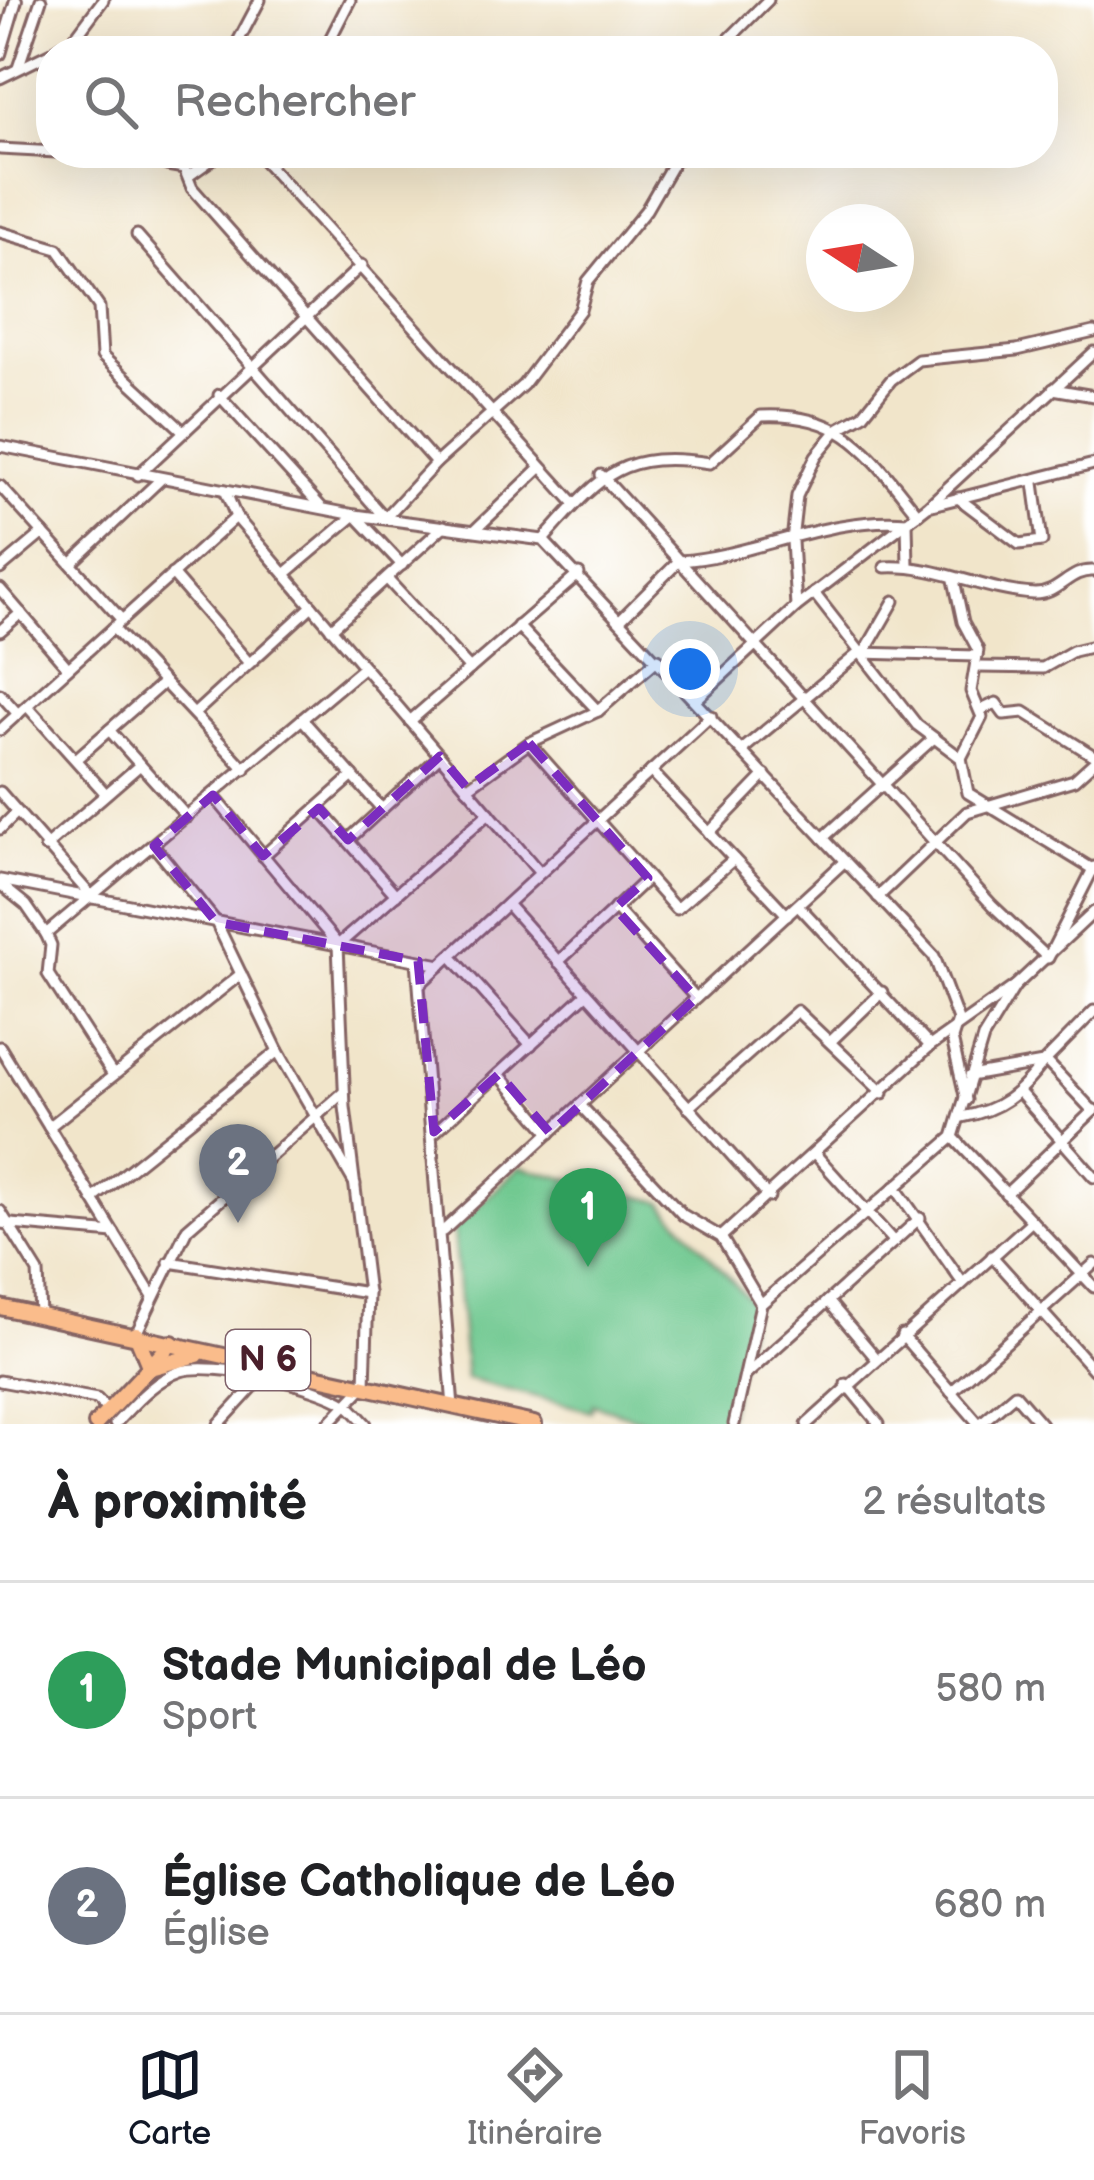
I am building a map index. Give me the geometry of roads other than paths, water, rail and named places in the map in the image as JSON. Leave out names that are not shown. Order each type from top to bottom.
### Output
[{"type":"main road","name":"N 6","points":[[0,1307],[136,1334],[265,1368]]},
{"type":"main road","points":[[136,1334],[150,1368]]},
{"type":"main road","name":"N 6","points":[[172,1343],[265,1368],[534,1424]]},
{"type":"main road","points":[[96,1424],[111,1417],[172,1343]]},
{"type":"main road","points":[[150,1368],[214,1355]]},
{"type":"street","points":[[0,54],[16,0]]},
{"type":"street","points":[[18,68],[41,0]]},
{"type":"street","points":[[76,36],[103,0]]},
{"type":"street","points":[[240,36],[260,0]]},
{"type":"street","points":[[332,36],[350,0]]},
{"type":"street","points":[[733,36],[768,0]]},
{"type":"street","points":[[0,78],[36,60]]},
{"type":"street","points":[[0,149],[36,151]]},
{"type":"street","points":[[178,168],[190,175]]},
{"type":"street","points":[[190,175],[200,168]]},
{"type":"street","points":[[271,168],[362,265],[489,415],[575,504]]},
{"type":"street","points":[[385,518],[436,463],[523,385],[580,310],[588,281],[646,210],[670,168]]},
{"type":"street","points":[[190,175],[192,188],[436,463]]},
{"type":"street","points":[[0,232],[58,249],[99,307],[106,362],[124,371],[182,430]]},
{"type":"street","points":[[137,235],[385,518]]},
{"type":"street","points":[[138,475],[362,265]]},
{"type":"street","points":[[796,607],[792,542],[797,496],[816,456],[838,429],[862,415],[891,380],[918,360],[1017,350],[1094,332]]},
{"type":"street","points":[[695,700],[796,607],[928,506],[1094,352]]},
{"type":"street","points":[[1053,389],[1094,396]]},
{"type":"street","points":[[219,395],[322,508]]},
{"type":"street","points":[[543,540],[601,476],[664,456],[710,463],[761,416],[792,415],[856,438],[918,514]]},
{"type":"street","points":[[0,446],[355,515],[543,540],[943,969],[958,1020],[955,1031],[966,1100]]},
{"type":"street","points":[[928,506],[980,489],[1034,483],[1094,464]]},
{"type":"street","points":[[475,530],[540,468]]},
{"type":"street","points":[[601,476],[936,843],[1048,958]]},
{"type":"street","points":[[72,563],[161,479]]},
{"type":"street","points":[[958,499],[1019,544],[1030,545],[1042,541],[1034,483]]},
{"type":"street","points":[[0,486],[72,563],[164,682],[245,769]]},
{"type":"street","points":[[224,490],[236,517],[540,873]]},
{"type":"street","points":[[355,515],[402,566]]},
{"type":"street","points":[[285,574],[355,515]]},
{"type":"street","points":[[0,730],[236,517]]},
{"type":"street","points":[[621,619],[679,561],[724,558],[761,544],[907,522]]},
{"type":"street","points":[[907,522],[908,566]]},
{"type":"street","points":[[332,629],[444,526]]},
{"type":"street","points":[[0,569],[43,533]]},
{"type":"street","points":[[885,567],[908,566],[1032,594],[1046,592],[1073,574],[1094,571]]},
{"type":"street","points":[[172,574],[249,663]]},
{"type":"street","points":[[410,721],[579,574]]},
{"type":"street","points":[[387,579],[470,668]]},
{"type":"street","points":[[954,580],[977,661],[971,691],[981,710],[982,726],[961,758]]},
{"type":"street","points":[[0,589],[68,668]]},
{"type":"street","points":[[814,593],[864,653],[893,699],[961,758],[968,793],[1094,869],[1048,958]]},
{"type":"street","points":[[742,750],[864,653],[894,601]]},
{"type":"street","points":[[194,714],[312,606]]},
{"type":"street","points":[[0,631],[21,613]]},
{"type":"street","points":[[518,626],[598,711]]},
{"type":"street","points":[[864,653],[1043,668],[1073,651],[1094,646]]},
{"type":"street","points":[[467,788],[529,743],[598,711],[658,659]]},
{"type":"street","points":[[46,934],[364,667]]},
{"type":"street","points":[[76,759],[164,682]]},
{"type":"street","points":[[0,694],[76,759],[106,794]]},
{"type":"street","points":[[878,897],[967,812],[1074,780],[1094,759],[1024,712],[1004,714],[995,703],[981,710]]},
{"type":"street","points":[[420,984],[711,716]]},
{"type":"street","points":[[302,719],[382,809]]},
{"type":"street","points":[[109,730],[187,818]]},
{"type":"street","points":[[824,838],[934,738]]},
{"type":"street","points":[[529,743],[676,909],[734,859]]},
{"type":"street","points":[[348,840],[440,756]]},
{"type":"street","points":[[45,847],[140,765]]},
{"type":"street","points":[[651,771],[787,915]]},
{"type":"street","points":[[709,833],[765,775]]},
{"type":"street","points":[[263,856],[353,776]]},
{"type":"street","points":[[0,792],[93,898]]},
{"type":"street","points":[[213,795],[338,945],[344,1092],[368,1293],[363,1385],[328,1424]]},
{"type":"street","points":[[320,808],[396,895]]},
{"type":"street","points":[[0,829],[17,812]]},
{"type":"street","points":[[338,945],[488,813]]},
{"type":"street","points":[[154,846],[216,922],[278,1051],[357,1189]]},
{"type":"street","points":[[443,1231],[845,861]]},
{"type":"street","points":[[558,962],[648,878]]},
{"type":"street","points":[[0,882],[441,965]]},
{"type":"street","points":[[0,882],[26,905],[46,934],[51,945],[48,974],[113,1076]]},
{"type":"street","points":[[507,904],[769,1196]]},
{"type":"street","points":[[798,905],[930,1046]]},
{"type":"street","points":[[615,908],[696,998]]},
{"type":"street","points":[[721,1237],[930,1046],[1015,986],[1094,912]]},
{"type":"street","points":[[451,956],[531,1045]]},
{"type":"street","points":[[417,962],[443,1231],[453,1407]]},
{"type":"street","points":[[49,1126],[242,974]]},
{"type":"street","points":[[734,1424],[761,1304],[953,1137],[982,1038],[1015,986]]},
{"type":"street","points":[[830,1042],[882,992]]},
{"type":"street","points":[[434,1132],[586,994]]},
{"type":"street","points":[[688,1108],[797,1011],[883,1093]]},
{"type":"street","points":[[962,1117],[992,1111],[1019,1093],[1094,1011]]},
{"type":"street","points":[[0,1047],[153,1297]]},
{"type":"street","points":[[93,1199],[278,1051]]},
{"type":"street","points":[[970,1076],[1045,1062]]},
{"type":"street","points":[[1006,1194],[1094,1111],[1045,1062]]},
{"type":"street","points":[[499,1075],[550,1132]]},
{"type":"street","points":[[136,1334],[169,1262],[200,1216],[344,1092]]},
{"type":"street","points":[[1019,1093],[1094,1177]]},
{"type":"street","points":[[580,1105],[683,1215],[721,1237],[761,1304]]},
{"type":"street","points":[[953,1137],[1094,1287]]},
{"type":"street","points":[[816,1155],[893,1242]]},
{"type":"street","points":[[895,1187],[962,1282]]},
{"type":"street","points":[[0,1210],[4,1224],[38,1273],[40,1315]]},
{"type":"street","points":[[746,1375],[920,1218]]},
{"type":"street","points":[[807,1424],[1032,1221]]},
{"type":"street","points":[[4,1224],[80,1226],[114,1233]]},
{"type":"street","points":[[992,1256],[1094,1370]]},
{"type":"street","points":[[169,1262],[368,1293]]},
{"type":"street","points":[[951,1392],[1094,1264]]},
{"type":"street","points":[[828,1301],[876,1358]]},
{"type":"street","points":[[902,1335],[979,1424],[1016,1394],[1041,1424]]},
{"type":"street","points":[[219,1424],[265,1368]]},
{"type":"street","points":[[0,1381],[98,1399],[111,1417],[178,1372],[265,1368],[346,1404],[366,1424]]},
{"type":"street","points":[[846,1384],[879,1424]]},
{"type":"place","name":"Église Catholique de Léo","points":[[238,1223]]},
{"type":"place","name":"Stade Municipal de Léo","points":[[588,1267]]}]
